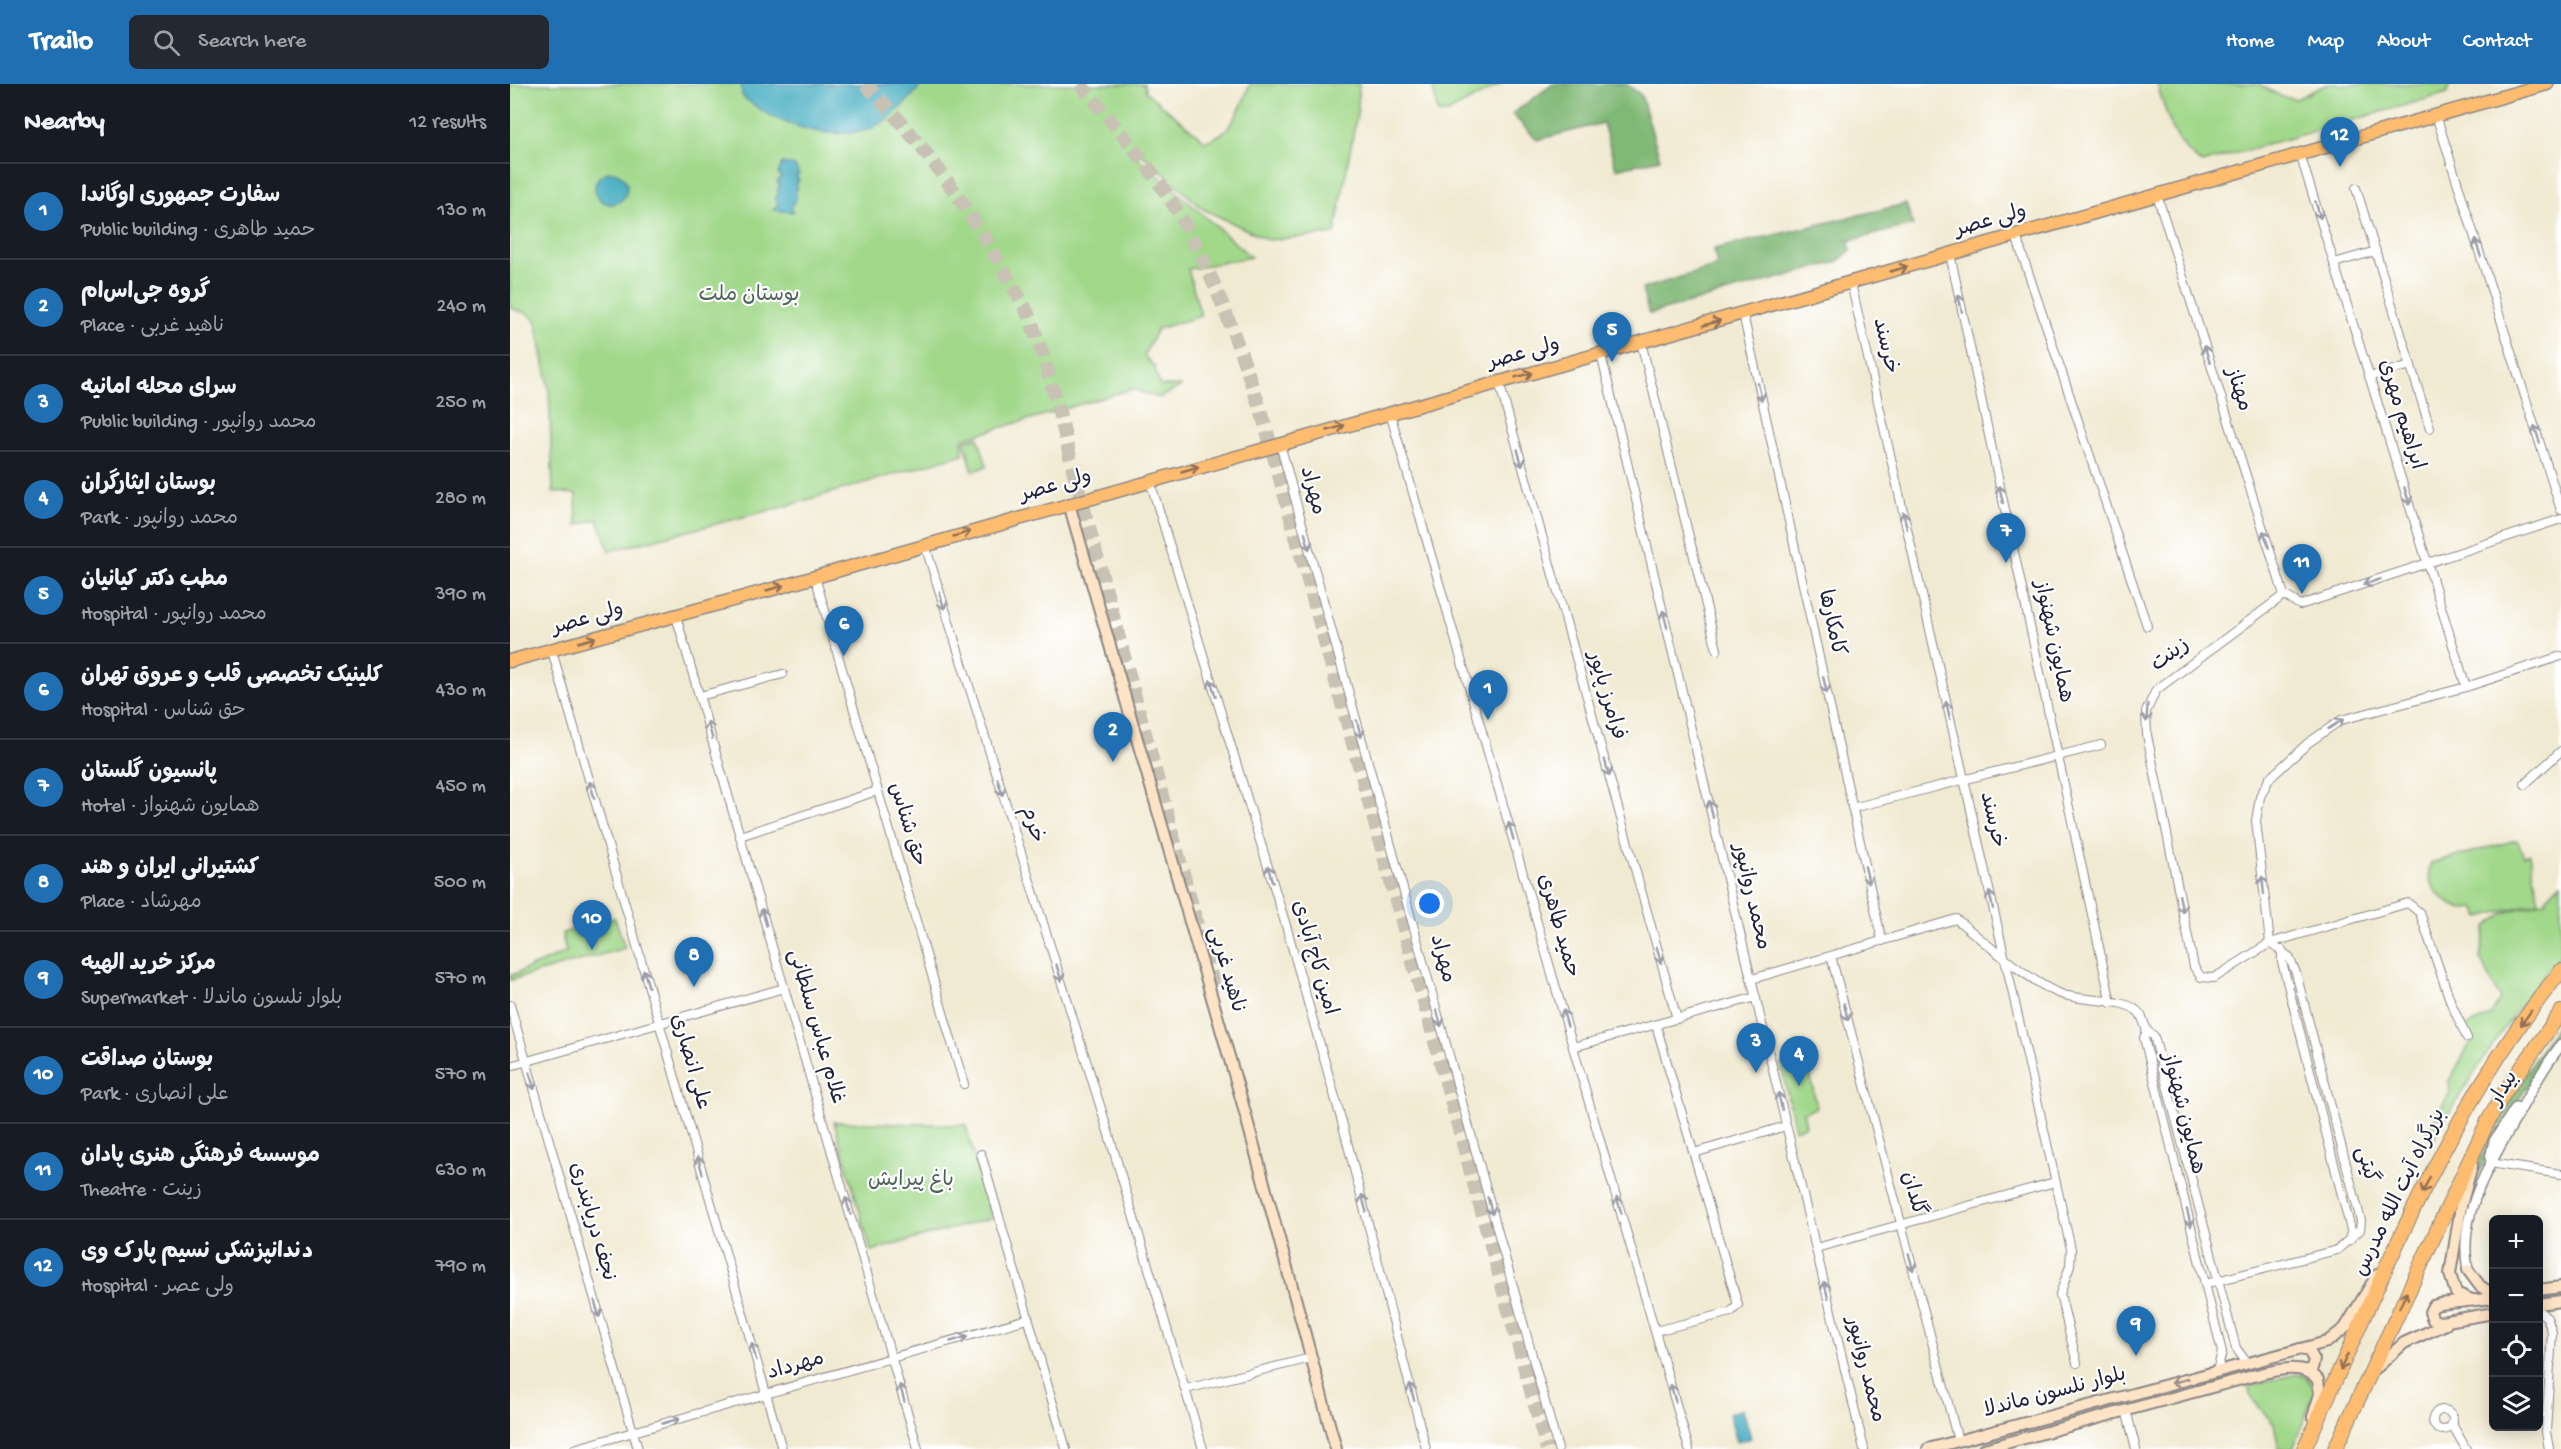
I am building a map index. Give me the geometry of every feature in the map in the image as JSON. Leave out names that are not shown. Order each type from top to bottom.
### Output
[{"type":"highway","name":"بزرگراه آیت الله مدرس","points":[[2304,1449],[2447,1140],[2483,1077],[2561,971]]},
{"type":"highway","points":[[2335,1449],[2487,1123],[2504,1093],[2561,1012]]},
{"type":"main road","name":"ولی عصر","points":[[510,661],[815,577],[2547,84]]},
{"type":"main road","name":"ناهید غربی","points":[[1069,504],[1241,1098],[1336,1449]]},
{"type":"main road","points":[[2472,1300],[2456,1293],[2450,1279],[2464,1195],[2487,1123]]},
{"type":"main road","name":"بلوار نلسون ماندلا","points":[[1928,1449],[2327,1342],[2345,1328],[2380,1271],[2393,1255]]},
{"type":"main road","points":[[2451,1269],[2454,1278],[2461,1281],[2466,1277],[2468,1270]]},
{"type":"main road","points":[[2468,1270],[2480,1286],[2489,1293]]},
{"type":"main road","points":[[2543,1289],[2561,1287]]},
{"type":"main road","points":[[2489,1297],[2440,1304],[2433,1306],[2430,1312],[2436,1322],[2489,1314]]},
{"type":"main road","points":[[2543,1303],[2561,1301]]},
{"type":"main road","points":[[2362,1387],[2379,1364],[2396,1349],[2422,1334],[2464,1318]]},
{"type":"main road","points":[[2297,1349],[2307,1350],[2313,1356],[2313,1366],[2305,1371],[2318,1380],[2320,1394],[2304,1449]]},
{"type":"main road","name":"بلوار نلسون ماندلا","points":[[1984,1449],[2273,1371],[2305,1371]]},
{"type":"street","points":[[2436,115],[2561,510]]},
{"type":"street","name":"ابراهیم مهری","points":[[2300,154],[2466,687]]},
{"type":"street","points":[[2356,188],[2430,428]]},
{"type":"street","name":"مهناز","points":[[2157,195],[2284,595]]},
{"type":"street","points":[[2016,236],[2147,626]]},
{"type":"street","points":[[2334,263],[2376,251]]},
{"type":"street","name":"همایون شهنواز","points":[[1950,254],[2111,1003]]},
{"type":"street","name":"خرسند","points":[[1851,283],[2071,1258],[2060,1294],[2077,1363]]},
{"type":"street","name":"کامکارها","points":[[1743,314],[1882,940]]},
{"type":"street","points":[[1641,342],[1717,650]]},
{"type":"street","name":"محمد روانپور","points":[[1601,354],[1864,1449]]},
{"type":"street","points":[[2369,377],[2411,365]]},
{"type":"street","name":"فرامرز پایور","points":[[1499,382],[1677,1019]]},
{"type":"street","name":"حمید طاهری","points":[[1390,412],[1689,1449]]},
{"type":"street","name":"مهراد","points":[[1280,444],[1557,1449]]},
{"type":"street","name":"امین کاج آبادی","points":[[1150,481],[1339,1111],[1426,1449]]},
{"type":"street","points":[[2284,595],[2300,605],[2561,519]]},
{"type":"street","name":"خرم","points":[[925,545],[1103,1115],[1203,1449]]},
{"type":"street","name":"حق شناس","points":[[815,577],[964,1084]]},
{"type":"street","name":"زینت","points":[[2270,943],[2214,978],[2201,977],[2194,967],[2147,735],[2147,704],[2156,690],[2284,595]]},
{"type":"street","name":"غلام عباس سلطانی","points":[[676,616],[918,1449]]},
{"type":"street","name":"علی انصاری","points":[[552,651],[782,1449]]},
{"type":"street","points":[[2467,1038],[2451,1003],[2420,913],[2413,905],[2404,903],[2270,943],[2256,821],[2260,797],[2269,779],[2308,743],[2341,720],[2466,687],[2561,656]]},
{"type":"street","points":[[700,696],[783,674]]},
{"type":"street","points":[[1852,808],[2101,746]]},
{"type":"street","points":[[2525,784],[2561,752]]},
{"type":"street","points":[[740,836],[877,791]]},
{"type":"street","points":[[1752,979],[1956,919],[2004,957],[2058,993],[2073,998],[2133,1007],[2140,1013],[2148,1035]]},
{"type":"street","name":"گیتی","points":[[2270,943],[2282,950],[2292,961],[2296,973],[2361,1221],[2358,1234],[2350,1240]]},
{"type":"street","name":"گیتی","points":[[2282,950],[2282,962],[2351,1230],[2350,1240]]},
{"type":"street","name":"گلدان","points":[[1831,956],[1958,1441]]},
{"type":"street","points":[[510,1066],[784,988]]},
{"type":"street","points":[[1574,1047],[1756,997]]},
{"type":"street","name":"نجف دریابندری","points":[[510,1005],[638,1449]]},
{"type":"street","points":[[1655,1331],[1737,1309],[1737,1300],[1656,1025]]},
{"type":"street","name":"همایون شهنواز","points":[[2148,1035],[2236,1348],[2247,1363]]},
{"type":"street","name":"همایون شهنواز","points":[[2148,1035],[2222,1353],[2217,1371]]},
{"type":"street","name":"بیدار","points":[[2490,1163],[2494,1141],[2561,1037]]},
{"type":"street","name":"بیدار","points":[[2468,1270],[2466,1255],[2469,1220],[2475,1194],[2490,1163],[2561,1045]]},
{"type":"street","points":[[1694,1153],[1786,1126]]},
{"type":"street","points":[[981,1154],[1066,1449]]},
{"type":"street","points":[[2490,1163],[2561,1174]]},
{"type":"street","points":[[1816,1248],[2055,1182]]},
{"type":"street","points":[[2205,1284],[2337,1250],[2350,1240]]},
{"type":"street","points":[[2543,1314],[2547,1318],[2552,1335],[2546,1432],[2549,1449]]},
{"type":"street","name":"مهرداد","points":[[574,1449],[1028,1319]]},
{"type":"street","points":[[1186,1389],[1311,1358]]},
{"type":"street","points":[[2126,1410],[2136,1449]]},
{"type":"street","points":[[2452,1424],[2466,1449]]},
{"type":"green space","name":"بوستان ملت","points":[[510,84],[1144,84],[1146,92],[1205,141],[1214,138],[1229,127],[1239,111],[1250,84],[1359,84],[1358,108],[1335,234],[1268,240],[1203,209],[1144,156],[1128,149],[1251,257],[1188,269],[1201,316],[1157,329],[1144,356],[1154,366],[1160,386],[1182,386],[1159,398],[1132,389],[962,439],[963,454],[779,508],[609,551],[598,519],[577,525],[576,494],[553,492],[549,389],[536,321],[528,314],[510,308]]},
{"type":"green space","points":[[1432,84],[1500,84],[1448,113],[1438,113]]},
{"type":"green space","points":[[1553,84],[1626,84],[1641,95],[1660,159],[1616,169],[1603,123],[1537,140],[1512,114]]},
{"type":"green space","points":[[2157,84],[2259,84],[2282,97],[2296,99],[2327,84],[2449,84],[2448,93],[2202,163],[2184,148],[2172,128]]},
{"type":"green space","points":[[1906,204],[1913,225],[1848,241],[1851,250],[1837,262],[1649,314],[1642,289],[1717,266],[1714,249]]},
{"type":"green space","points":[[978,437],[987,466],[973,471],[964,441]]},
{"type":"green space","points":[[2517,840],[2524,856],[2530,854],[2539,902],[2480,917],[2475,908],[2461,909],[2446,901],[2435,890],[2429,877],[2431,863]]},
{"type":"green space","points":[[2561,883],[2561,954],[2493,1044],[2433,1140],[2425,1136],[2450,1092],[2449,1081],[2472,1040],[2465,1027],[2491,1015],[2500,999],[2480,958],[2486,927],[2504,913],[2546,901],[2546,898]]},
{"type":"green space","points":[[615,918],[625,948],[511,980],[510,976],[566,952],[562,933]]},
{"type":"green space","points":[[2561,1020],[2561,1035],[2504,1122],[2472,1187],[2468,1186],[2510,1100],[2534,1059]]},
{"type":"green space","points":[[1806,1054],[1817,1108],[1803,1112],[1806,1125],[1795,1130],[1781,1064]]},
{"type":"green space","name":"باغ پیرایش","points":[[834,1122],[966,1125],[991,1218],[871,1251]]},
{"type":"green space","points":[[2297,1374],[2306,1376],[2315,1391],[2293,1449],[2279,1449],[2274,1424],[2251,1398],[2248,1386]]},
{"type":"water","points":[[741,84],[922,84],[902,107],[876,126],[857,132],[826,133],[795,126],[767,113],[742,96]]},
{"type":"water","points":[[782,163],[795,166],[799,174],[796,176],[799,181],[796,184],[798,189],[795,190],[797,197],[791,207],[793,212],[773,210],[778,204],[775,198],[779,192],[777,190],[780,185],[777,182],[781,177],[778,174]]},
{"type":"water","points":[[611,172],[622,177],[627,188],[622,199],[611,204],[600,199],[595,188],[600,177]]},
{"type":"water","points":[[1743,1409],[1751,1438],[1737,1442],[1729,1414]]},
{"type":"tunnel","points":[[865,84],[905,127],[958,196],[1030,319],[1054,394],[1215,990]]},
{"type":"tunnel","points":[[1080,84],[1147,167],[1182,219],[1217,291],[1263,417],[1547,1449]]},
{"type":"place","name":"دندانپزشکی نسیم پارک وی","points":[[2340,167]]},
{"type":"place","name":"مطب دکتر کیانیان","points":[[1612,362]]},
{"type":"place","name":"پانسیون گلستان","points":[[2006,563]]},
{"type":"place","name":"موسسه فرهنگی هنری پادان","points":[[2302,594]]},
{"type":"place","name":"کلینیک تخصصی قلب و عروق تهران","points":[[844,656]]},
{"type":"place","name":"سفارت جمهوری اوگاندا","points":[[1488,720]]},
{"type":"place","name":"گروه جی‌اس‌ام","points":[[1113,762]]},
{"type":"place","name":"بوستان صداقت","points":[[592,950]]},
{"type":"place","name":"کشتیرانی ایران و هند","points":[[694,987]]},
{"type":"place","name":"سرای محله امانیه","points":[[1756,1073]]},
{"type":"place","name":"بوستان ایثارگران","points":[[1799,1086]]},
{"type":"place","name":"مرکز خرید الهیه","points":[[2136,1356]]}]
